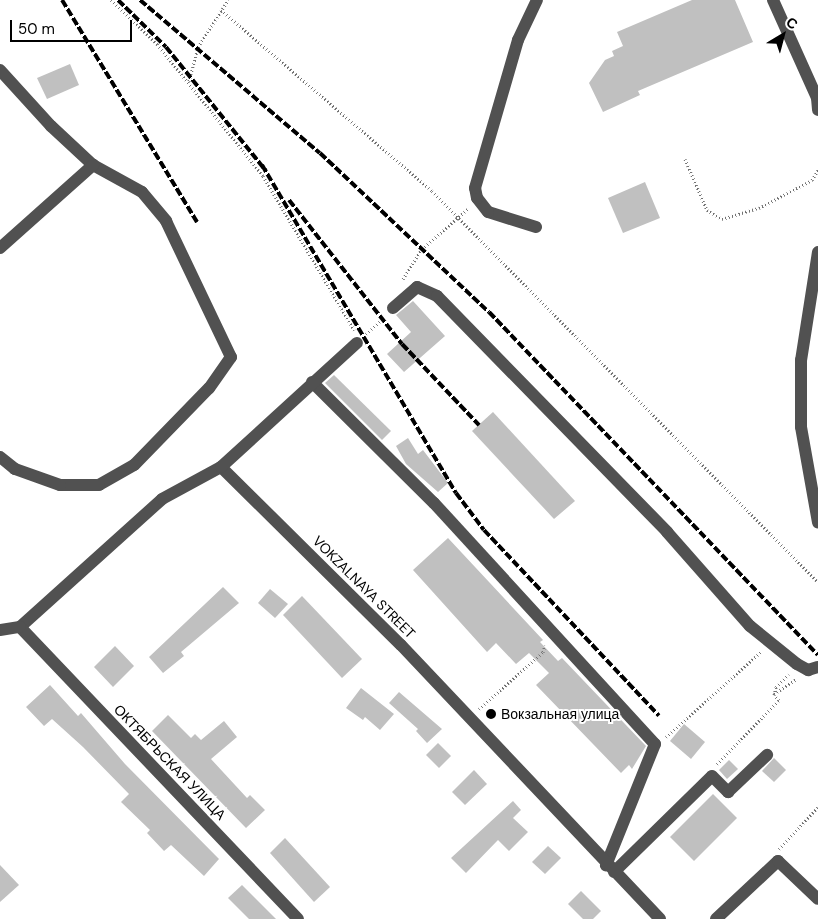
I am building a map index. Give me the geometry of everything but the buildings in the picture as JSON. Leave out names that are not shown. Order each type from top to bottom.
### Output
[{"type":"street","points":[[536,227],[488,212],[477,198],[476,188],[518,40],[537,0]]},
{"type":"street","points":[[774,0],[817,98],[818,110]]},
{"type":"street","points":[[0,70],[51,126],[93,164],[142,192],[166,220],[231,357],[209,388],[134,466],[99,485],[60,485],[15,469],[0,457]]},
{"type":"street","points":[[0,248],[93,164]]},
{"type":"street","points":[[818,252],[801,360],[801,427],[818,522]]},
{"type":"street","points":[[393,308],[417,287],[437,296],[667,532],[770,644],[813,668]]},
{"type":"street","points":[[0,630],[20,627],[162,499],[221,467],[357,343]]},
{"type":"street","points":[[312,382],[434,504],[655,744],[610,868]]},
{"type":"street","name":"VOKZALNAYA STREET","points":[[221,467],[402,645],[660,919]]},
{"type":"street","name":"ОКТЯБРЬСКАЯ УЛИЦА","points":[[20,627],[298,919]]},
{"type":"street","points":[[610,868],[712,776],[728,792],[767,755]]},
{"type":"street","points":[[716,919],[778,861],[818,899]]},
{"type":"path","points":[[112,0],[157,44],[189,81],[263,176],[338,307],[355,332],[357,343]]},
{"type":"path","points":[[189,81],[198,47],[228,0]]},
{"type":"path","points":[[221,10],[432,191],[457,219],[818,582]]},
{"type":"path","points":[[685,159],[707,210],[722,219],[759,208],[812,180],[818,170]]},
{"type":"path","points":[[402,282],[422,249],[457,219]]},
{"type":"path","points":[[357,343],[393,308]]},
{"type":"path","points":[[469,717],[543,652],[549,628]]},
{"type":"path","points":[[655,744],[770,644]]},
{"type":"path","points":[[774,695],[782,678],[796,670],[813,668]]},
{"type":"path","points":[[774,695],[813,668]]},
{"type":"path","points":[[712,776],[714,768],[779,700],[774,695]]},
{"type":"path","points":[[778,861],[777,851],[818,807]]},
{"type":"railway","points":[[62,0],[197,222]]},
{"type":"railway","points":[[118,0],[166,47],[266,171]]},
{"type":"railway","points":[[140,0],[320,153],[489,312],[818,655]]},
{"type":"railway","points":[[262,165],[456,493],[484,530],[659,716]]},
{"type":"railway","points":[[289,200],[402,344],[479,425]]},
{"type":"place","name":"Вокзальная улица","points":[[491,714]]}]
